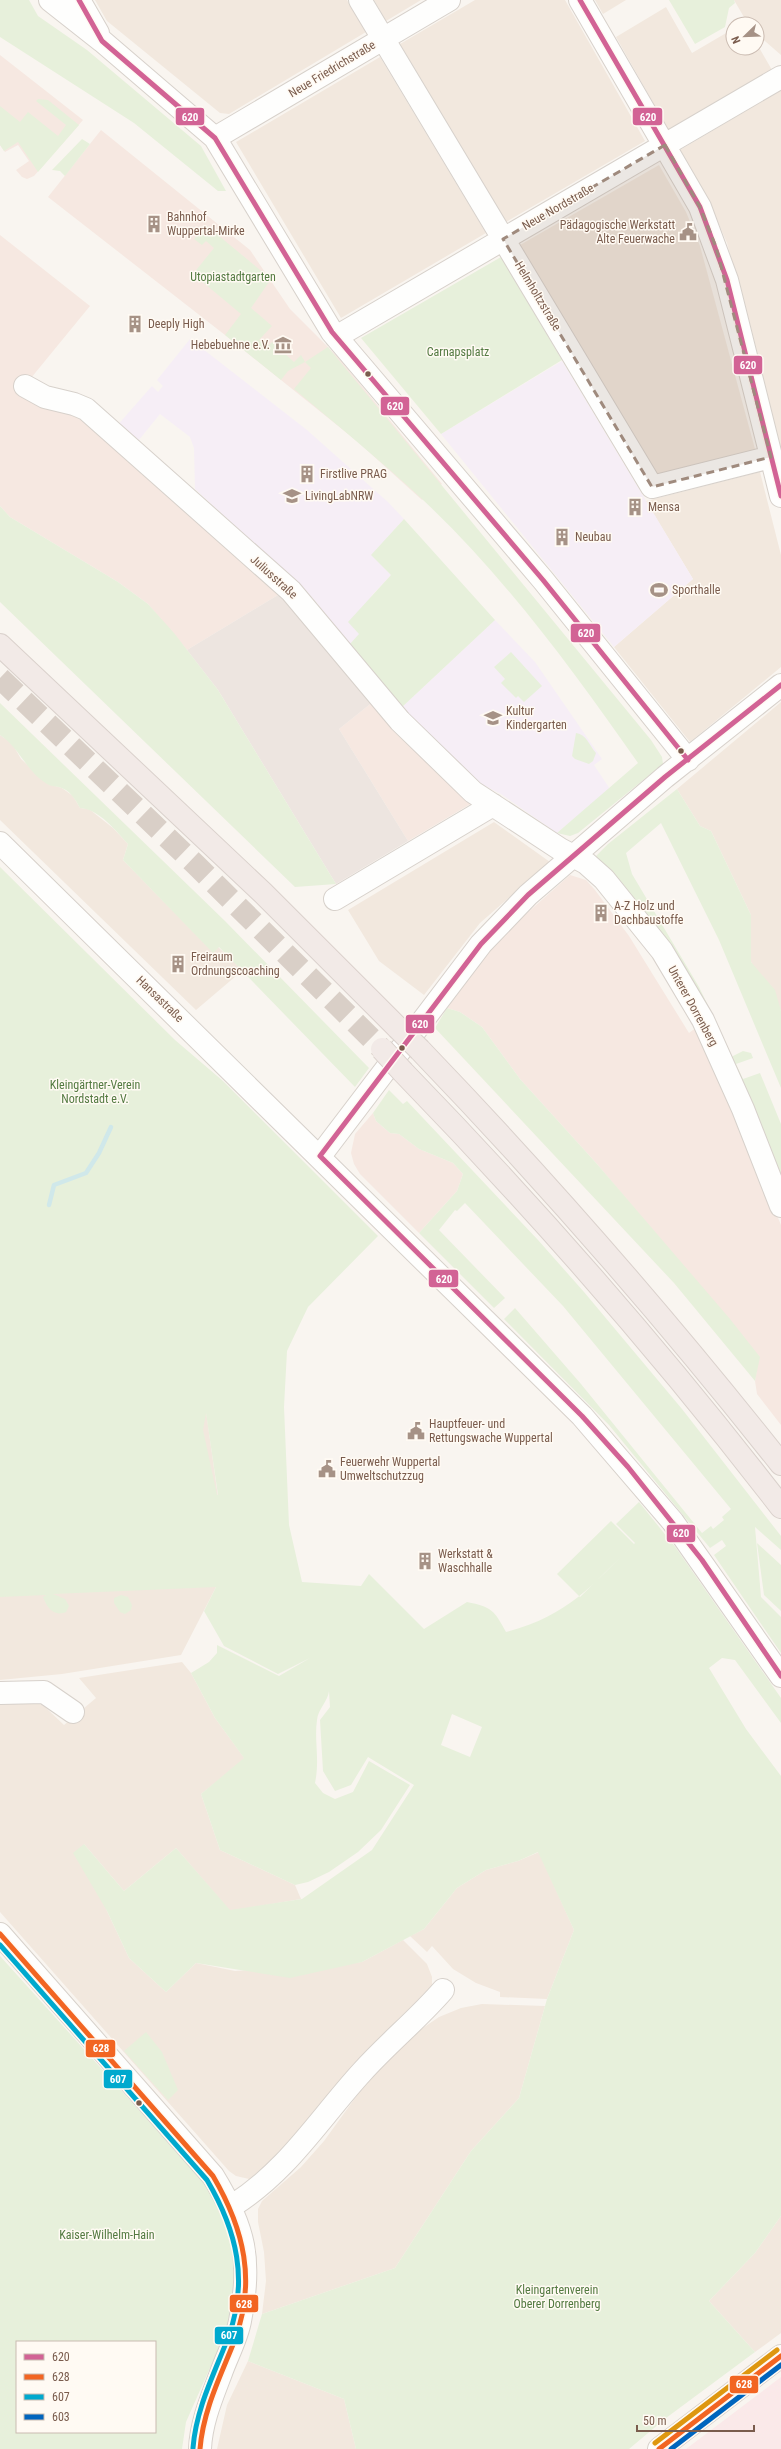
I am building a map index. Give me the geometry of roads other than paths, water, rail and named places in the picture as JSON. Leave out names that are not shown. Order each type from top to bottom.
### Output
[{"type":"highway","points":[[0,645],[257,888],[420,1050],[540,1177],[629,1278],[781,1464]]},
{"type":"highway","points":[[382,1049],[467,1138],[611,1298],[781,1507]]},
{"type":"street","points":[[50,0],[102,41],[215,138],[336,337],[518,551],[688,760]]},
{"type":"street","points":[[79,0],[102,41]]},
{"type":"street","name":"Helmholtzstraße","points":[[360,0],[652,487],[771,457]]},
{"type":"street","name":"Neue Friedrichstraße","points":[[215,138],[449,0]]},
{"type":"street","points":[[580,0],[700,207],[716,246],[727,280],[781,496]]},
{"type":"street","name":"Neue Nordstraße","points":[[336,337],[781,77]]},
{"type":"street","name":"Juliusstraße","points":[[25,386],[45,397],[74,404],[86,409],[291,591],[400,721],[473,792],[572,857]]},
{"type":"street","points":[[320,1156],[482,944],[528,895],[659,782],[781,685]]},
{"type":"street","points":[[335,900],[493,805]]},
{"type":"street","name":"Hansastraße","points":[[0,843],[320,1156],[582,1416],[628,1467],[697,1554],[781,1676]]},
{"type":"street","name":"Unterer Dorrenberg","points":[[572,857],[586,863],[604,879],[662,951],[684,986],[719,1052],[781,1206]]},
{"type":"street","points":[[0,1693],[44,1692],[73,1712]]},
{"type":"street","points":[[0,1934],[213,2176],[232,2206],[242,2232],[246,2261],[240,2322],[208,2409],[200,2449]]},
{"type":"street","points":[[232,2206],[300,2148],[359,2076],[409,2023],[430,2006],[443,1990]]},
{"type":"street","points":[[660,2449],[781,2356]]},
{"type":"waterway","points":[[49,1205],[54,1185],[86,1173],[99,1153],[111,1127]]},
{"type":"tunnel","points":[[0,678],[195,864],[382,1049]]},
{"type":"place","name":"Bahnhof Wuppertal-Mirke","points":[[154,224]]},
{"type":"place","name":"Pädagogische Werkstatt Alte Feuerwache","points":[[688,232]]},
{"type":"place","name":"Deeply High","points":[[135,324]]},
{"type":"place","name":"Hebebuehne e.V.","points":[[283,345]]},
{"type":"place","name":"Firstlive PRAG","points":[[307,474]]},
{"type":"place","name":"LivingLabNRW","points":[[292,496]]},
{"type":"place","name":"Mensa","points":[[635,507]]},
{"type":"place","name":"Neubau","points":[[562,537]]},
{"type":"place","name":"Sporthalle","points":[[659,590]]},
{"type":"place","name":"Kultur Kindergarten","points":[[493,718]]},
{"type":"place","name":"A-Z Holz und Dachbaustoffe","points":[[601,913]]},
{"type":"place","name":"Freiraum Ordnungscoaching","points":[[178,964]]},
{"type":"place","name":"Hauptfeuer- und Rettungswache Wuppertal","points":[[416,1431]]},
{"type":"place","name":"Feuerwehr Wuppertal Umweltschutzzug","points":[[327,1469]]},
{"type":"place","name":"Werkstatt & Waschhalle","points":[[425,1561]]},
{"type":"park label","name":"Utopiastadtgarten","points":[[233,277]]},
{"type":"park label","name":"Carnapsplatz","points":[[458,352]]},
{"type":"park label","name":"Kleingärtner-Verein Nordstadt e.V.","points":[[95,1092]]},
{"type":"park label","name":"Kaiser-Wilhelm-Hain","points":[[107,2235]]},
{"type":"park label","name":"Kleingartenverein Oberer Dorrenberg","points":[[557,2297]]}]
